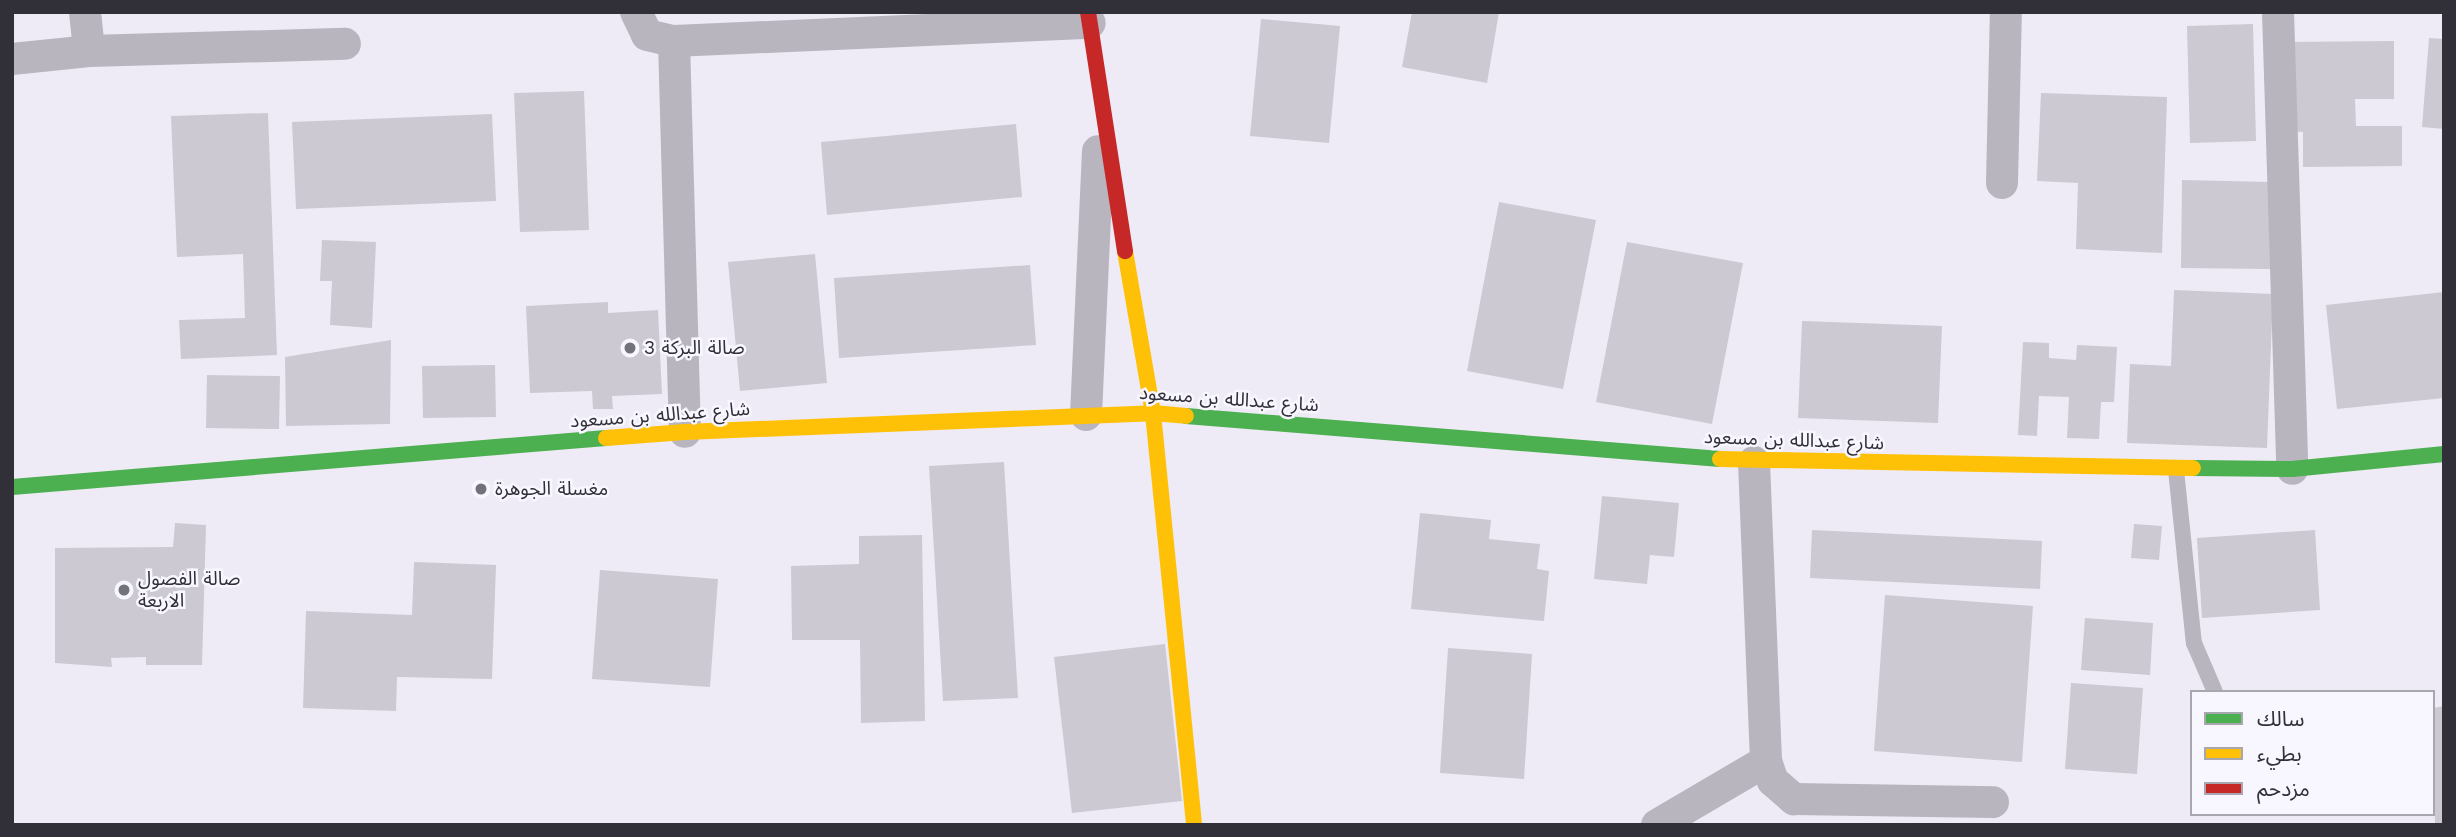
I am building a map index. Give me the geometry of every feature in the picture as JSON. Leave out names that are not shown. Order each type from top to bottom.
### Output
[{"type":"street","points":[[85,12],[89,51]]},
{"type":"street","points":[[635,12],[647,35],[674,41],[1089,17],[1100,104],[1153,412],[1194,825]]},
{"type":"street","points":[[2002,183],[2006,12]]},
{"type":"street","points":[[2278,12],[2292,469]]},
{"type":"street","points":[[674,41],[685,432]]},
{"type":"street","points":[[12,59],[89,51],[345,44]]},
{"type":"street","points":[[1086,415],[1100,104]]},
{"type":"street","name":"شارع عبدالله بن مسعود","points":[[12,487],[685,432],[1153,412],[1754,462],[2176,470],[2292,469],[2444,454]]},
{"type":"street","points":[[1754,462],[1766,761],[1773,782],[1794,799],[1993,802]]},
{"type":"street","points":[[1657,825],[1766,761]]},
{"type":"lane","points":[[2176,470],[2194,643],[2214,690]]},
{"type":"building","points":[[1412,12],[1499,12],[1487,83],[1402,67]]},
{"type":"building","points":[[1261,19],[1340,26],[1329,143],[1250,136]]},
{"type":"building","points":[[2253,24],[2256,141],[2190,143],[2187,26]]},
{"type":"building","points":[[2429,38],[2444,39],[2444,129],[2422,127]]},
{"type":"building","points":[[2394,41],[2394,99],[2355,99],[2356,126],[2402,126],[2402,166],[2303,167],[2303,132],[2288,131],[2288,42]]},
{"type":"building","points":[[584,91],[589,230],[520,232],[514,93]]},
{"type":"building","points":[[2041,93],[2167,97],[2162,253],[2076,249],[2078,183],[2037,181]]},
{"type":"building","points":[[268,113],[277,355],[181,359],[179,320],[245,318],[243,254],[177,257],[171,116]]},
{"type":"building","points":[[492,114],[496,201],[296,209],[292,122]]},
{"type":"building","points":[[1016,124],[1022,197],[827,215],[821,142]]},
{"type":"building","points":[[2182,180],[2272,182],[2271,269],[2181,268]]},
{"type":"building","points":[[1499,202],[1596,220],[1563,389],[1467,371]]},
{"type":"building","points":[[322,240],[376,242],[372,328],[330,325],[332,281],[320,281]]},
{"type":"building","points":[[1627,242],[1743,263],[1712,424],[1596,402]]},
{"type":"building","points":[[815,254],[827,383],[740,391],[728,262]]},
{"type":"building","points":[[1030,265],[1036,345],[839,358],[834,278]]},
{"type":"building","points":[[2174,290],[2273,294],[2267,448],[2127,443],[2130,364],[2171,366]]},
{"type":"building","points":[[2444,292],[2444,398],[2337,409],[2326,305]]},
{"type":"building","points":[[608,302],[608,313],[658,310],[662,394],[612,396],[613,409],[593,409],[592,391],[530,393],[526,306]]},
{"type":"building","points":[[1802,321],[1942,326],[1938,423],[1798,418]]},
{"type":"building","points":[[391,340],[390,424],[286,426],[285,357]]},
{"type":"building","points":[[2023,342],[2049,343],[2049,358],[2076,360],[2077,345],[2117,347],[2114,402],[2101,402],[2099,439],[2067,438],[2069,397],[2039,396],[2037,436],[2018,435]]},
{"type":"building","points":[[495,365],[496,417],[423,418],[422,366]]},
{"type":"building","points":[[207,375],[280,376],[279,429],[206,428]]},
{"type":"building","points":[[1004,462],[1018,698],[943,701],[929,466]]},
{"type":"building","points":[[1602,496],[1679,503],[1674,557],[1650,555],[1647,584],[1594,579]]},
{"type":"building","points":[[1420,513],[1491,520],[1489,539],[1540,544],[1537,569],[1549,571],[1544,621],[1411,609]]},
{"type":"building","points":[[175,523],[206,525],[202,665],[146,665],[146,657],[111,658],[112,667],[55,663],[55,548],[173,547]]},
{"type":"building","points":[[2134,524],[2162,526],[2159,560],[2131,558]]},
{"type":"building","points":[[1812,530],[2042,541],[2040,589],[1810,578]]},
{"type":"building","points":[[2315,530],[2320,610],[2202,618],[2197,538]]},
{"type":"building","points":[[922,535],[925,721],[861,723],[860,640],[792,640],[791,566],[859,564],[859,536]]},
{"type":"building","points":[[414,562],[496,565],[492,679],[397,677],[396,711],[303,708],[306,611],[412,615]]},
{"type":"building","points":[[600,570],[718,579],[710,687],[592,679]]},
{"type":"building","points":[[1885,595],[2033,606],[2022,762],[1874,751]]},
{"type":"building","points":[[2085,618],[2153,623],[2150,675],[2081,670]]},
{"type":"building","points":[[1165,644],[1182,801],[1072,813],[1054,657]]},
{"type":"building","points":[[1448,648],[1532,654],[1524,779],[1440,773]]},
{"type":"building","points":[[2071,683],[2143,688],[2137,774],[2065,769]]},
{"type":"building","points":[[2444,706],[2444,825],[2435,825],[2435,708]]},
{"type":"traffic: fast","points":[[1186,416],[1720,459]]},
{"type":"traffic: fast","points":[[12,487],[606,438]]},
{"type":"traffic: fast","points":[[2193,468],[2292,469],[2444,454]]},
{"type":"traffic: slow","points":[[1125,251],[1153,413],[1194,825]]},
{"type":"traffic: slow","points":[[606,438],[685,432],[1153,413],[1186,416]]},
{"type":"traffic: slow","points":[[1720,459],[2193,468]]},
{"type":"traffic: jam","points":[[1088,12],[1125,251]]},
{"type":"place","name":"صالة البركة 3","points":[[630,348]]},
{"type":"place","name":"مغسلة الجوهرة","points":[[481,489]]},
{"type":"place","name":"صالة الفصول الاربعة","points":[[124,590]]}]
